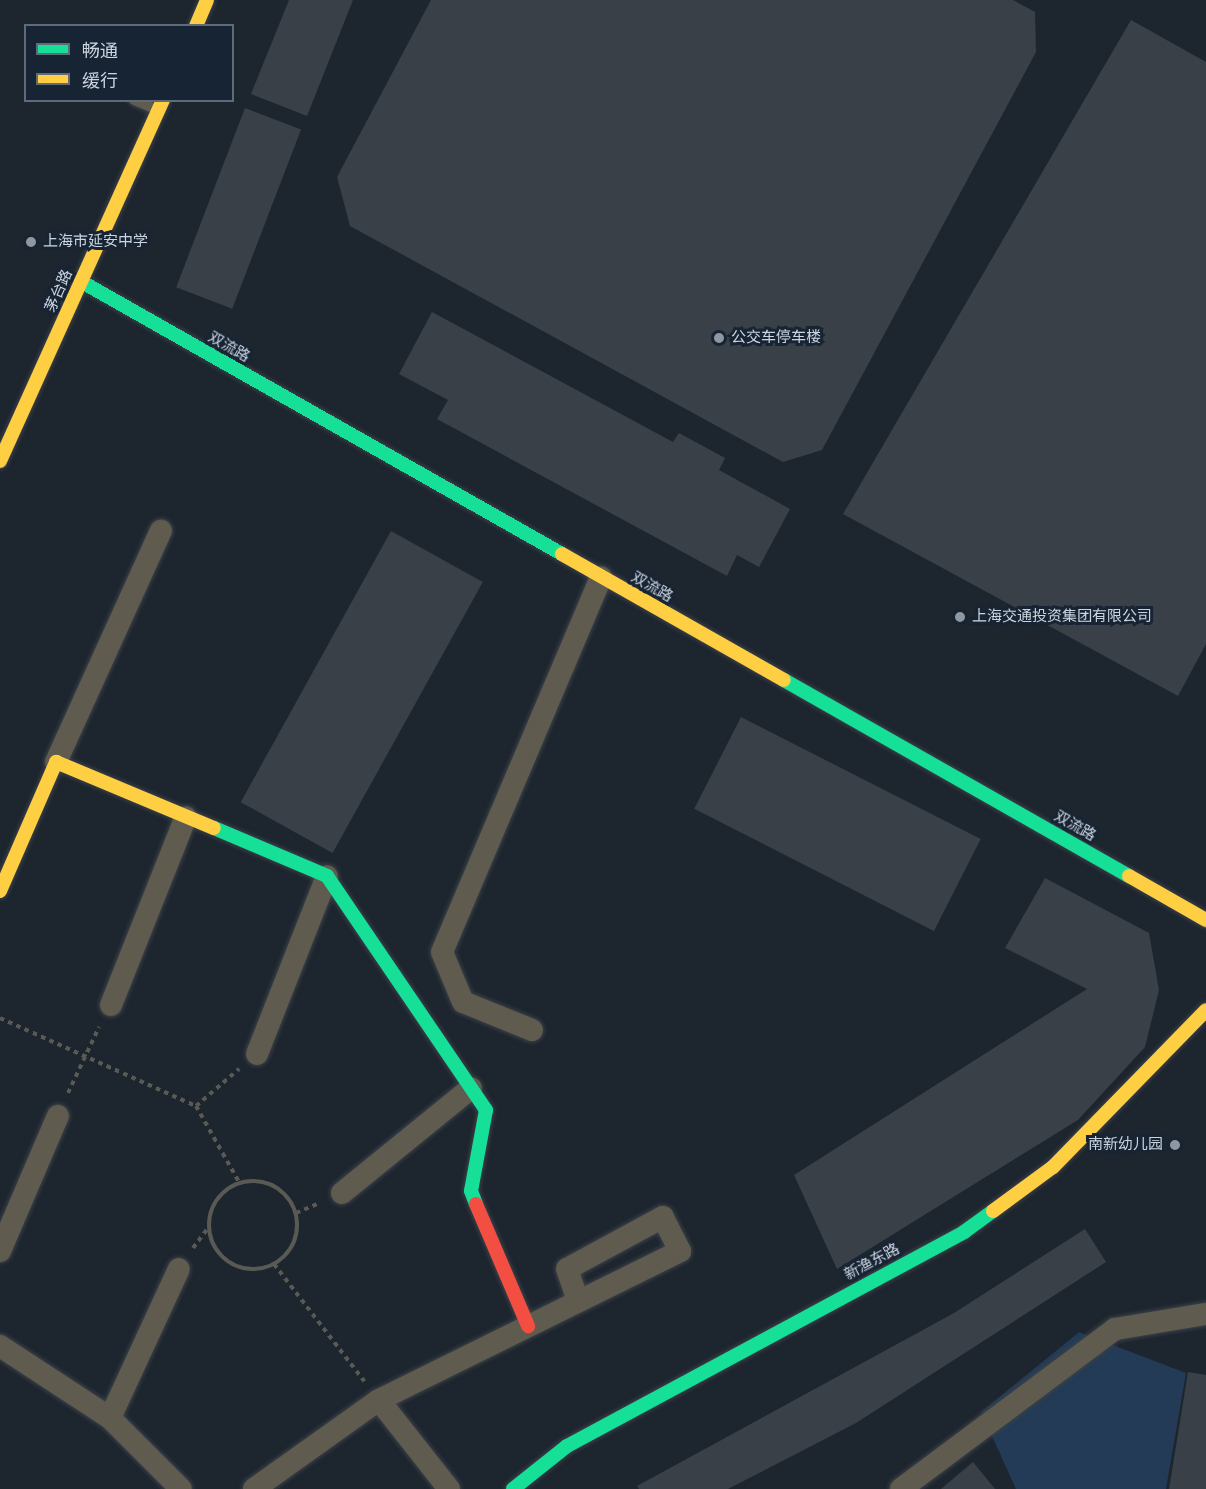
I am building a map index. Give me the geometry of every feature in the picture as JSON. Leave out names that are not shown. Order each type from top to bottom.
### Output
[{"type":"street","points":[[197,24],[207,0]]},
{"type":"street","name":"茅台路","points":[[0,461],[161,105]]},
{"type":"street","name":"双流路","points":[[82,282],[1206,920]]},
{"type":"street","points":[[0,891],[161,531]]},
{"type":"street","points":[[532,1030],[463,1002],[442,952],[601,577]]},
{"type":"street","points":[[56,762],[327,876],[486,1110],[471,1191],[528,1326]]},
{"type":"street","points":[[111,1005],[186,817]]},
{"type":"street","points":[[257,1054],[327,876]]},
{"type":"street","name":"新渔东路","points":[[513,1489],[567,1446],[964,1232],[1053,1167],[1127,1096],[1206,1010]]},
{"type":"street","points":[[342,1193],[471,1088]]},
{"type":"street","points":[[0,1251],[58,1116]]},
{"type":"street","points":[[254,1489],[379,1400],[680,1251],[663,1216],[567,1269],[578,1301]]},
{"type":"street","points":[[110,1418],[179,1269]]},
{"type":"street","points":[[901,1489],[1115,1329],[1206,1314]]},
{"type":"street","points":[[0,1346],[110,1418],[181,1489]]},
{"type":"street","points":[[379,1400],[449,1489]]},
{"type":"lane","points":[[145,102],[161,105]]},
{"type":"path","points":[[58,1116],[84,1056],[111,1005]]},
{"type":"path","points":[[0,1018],[196,1106],[239,1182]]},
{"type":"path","points":[[196,1106],[257,1054]]},
{"type":"path","points":[[253,1180],[280,1189],[296,1214],[294,1242],[274,1264],[245,1269],[219,1254],[212,1242],[210,1213],[221,1194],[239,1182],[253,1180]]},
{"type":"path","points":[[274,1264],[379,1400]]},
{"type":"shaded area","points":[[1079,1332],[1186,1373],[1166,1489],[1016,1489],[981,1412]]},
{"type":"building","points":[[289,0],[353,0],[307,116],[251,94]]},
{"type":"building","name":"公交车停车楼","points":[[431,0],[1013,0],[1035,12],[1036,52],[822,450],[783,462],[350,226],[337,177]]},
{"type":"building","points":[[1131,20],[1206,62],[1206,644],[1178,696],[843,514]]},
{"type":"building","points":[[245,108],[301,130],[232,309],[176,287]]},
{"type":"building","points":[[432,312],[673,442],[679,433],[725,458],[719,470],[790,509],[759,567],[737,555],[727,576],[437,419],[448,400],[399,374]]},
{"type":"building","points":[[391,531],[483,582],[333,853],[241,802]]},
{"type":"building","points":[[741,717],[981,839],[934,931],[694,809]]},
{"type":"building","points":[[1045,878],[1149,933],[1159,990],[1145,1047],[1078,1120],[837,1269],[794,1175],[1087,989],[1005,948]]},
{"type":"building","points":[[1085,1229],[1106,1262],[856,1423],[728,1489],[639,1489],[637,1486],[954,1313]]},
{"type":"building","points":[[1188,1372],[1206,1375],[1206,1489],[1169,1489]]},
{"type":"building","points":[[973,1462],[995,1489],[941,1489]]},
{"type":"traffic: fast","points":[[82,282],[562,554]]},
{"type":"traffic: fast","points":[[784,680],[1129,876]]},
{"type":"traffic: fast","points":[[214,828],[327,876],[486,1110],[471,1191],[476,1204]]},
{"type":"traffic: fast","points":[[513,1489],[567,1446],[964,1232],[993,1211]]},
{"type":"traffic: slow","points":[[197,24],[207,0]]},
{"type":"traffic: slow","points":[[0,461],[162,102]]},
{"type":"traffic: slow","points":[[562,554],[784,680]]},
{"type":"traffic: slow","points":[[0,891],[56,762],[214,828]]},
{"type":"traffic: slow","points":[[1129,876],[1206,920]]},
{"type":"traffic: slow","points":[[993,1211],[1053,1167],[1206,1010]]},
{"type":"traffic: jam","points":[[476,1204],[528,1326]]},
{"type":"place","name":"上海市延安中学","points":[[31,242]]},
{"type":"place","name":"公交车停车楼","points":[[719,338]]},
{"type":"place","name":"上海交通投资集团有限公司","points":[[960,617]]},
{"type":"place","name":"南新幼儿园","points":[[1175,1145]]}]
